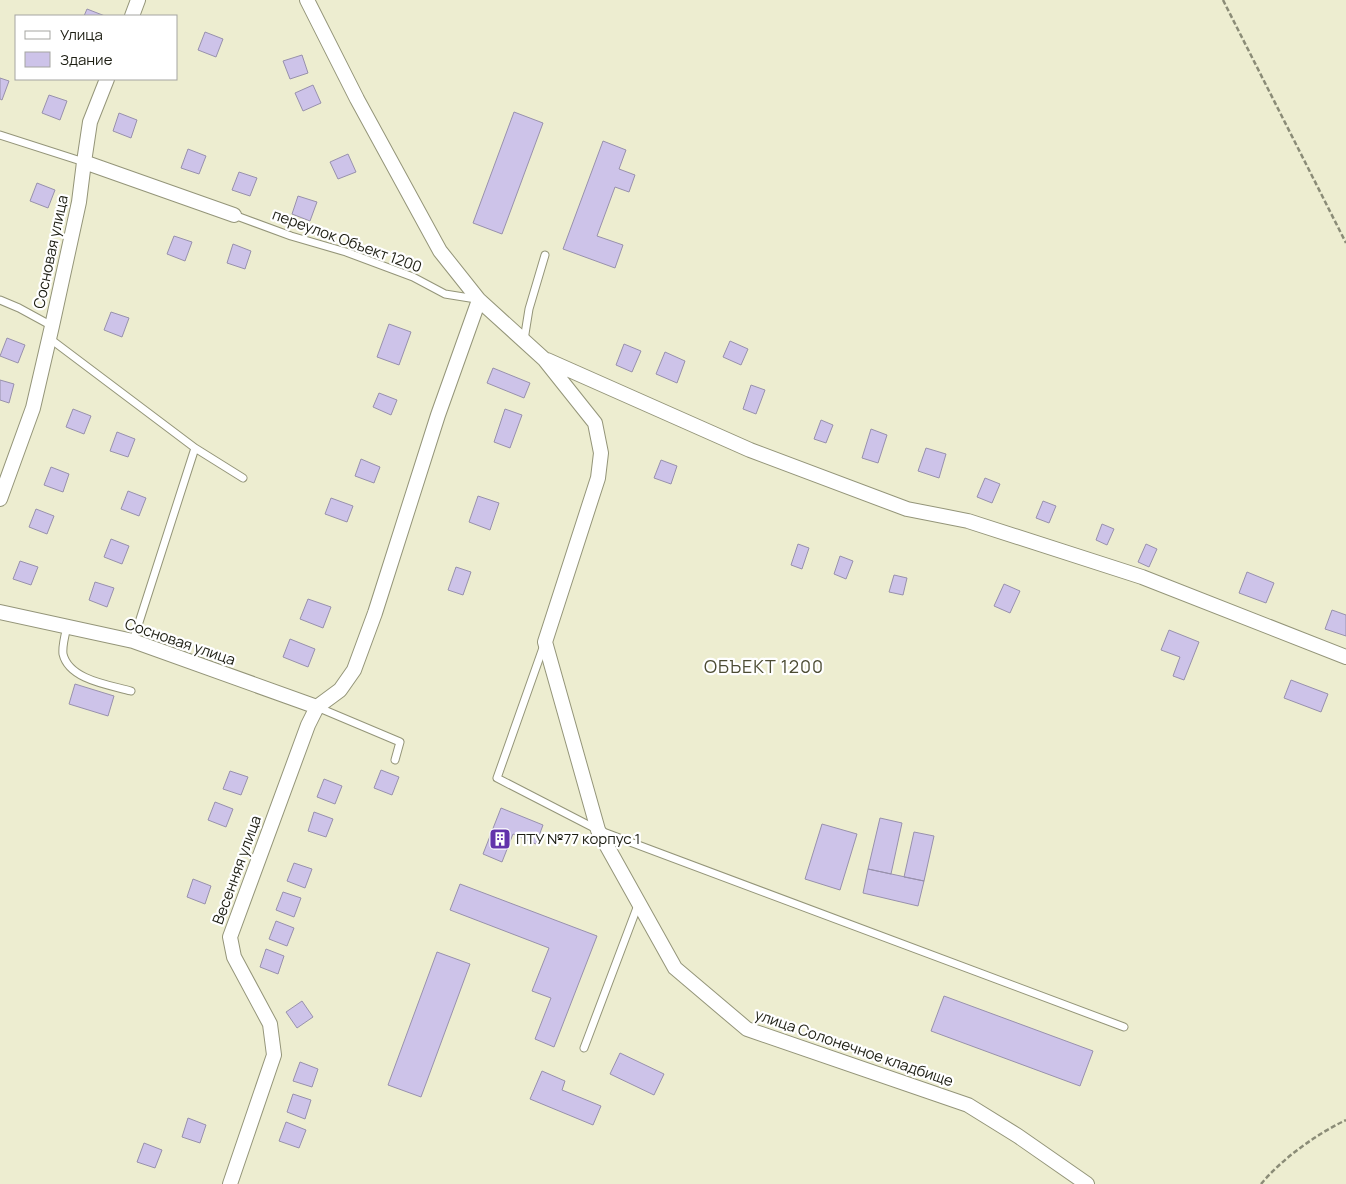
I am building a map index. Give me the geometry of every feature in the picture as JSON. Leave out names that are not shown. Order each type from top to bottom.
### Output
[{"type":"street","points":[[132,15],[138,0]]},
{"type":"street","points":[[308,0],[357,99],[440,250],[479,300],[544,359],[595,423],[601,453],[598,478],[545,642]]},
{"type":"street","name":"Сосновая улица","points":[[0,499],[33,408],[78,202],[90,122],[107,80]]},
{"type":"street","points":[[84,162],[234,215]]},
{"type":"street","points":[[317,707],[340,690],[354,670],[375,613],[438,415],[479,300]]},
{"type":"street","points":[[544,359],[750,450],[907,509],[968,520],[1142,577],[1346,657]]},
{"type":"street","name":"Сосновая улица","points":[[0,612],[133,641],[317,707]]},
{"type":"street","name":"улица Солонечное кладбище","points":[[545,642],[598,830],[638,905],[675,968],[747,1029],[968,1105],[1018,1136],[1087,1184]]},
{"type":"street","name":"Весенняя улица","points":[[230,1184],[274,1055],[270,1024],[234,957],[230,937],[308,725],[317,707]]},
{"type":"lane","points":[[0,135],[84,162]]},
{"type":"lane","name":"переулок Объект 1200","points":[[234,215],[291,236],[346,252],[405,274],[445,294],[479,300]]},
{"type":"lane","points":[[524,340],[529,309],[545,256]]},
{"type":"lane","points":[[0,300],[19,308],[195,448],[243,478]]},
{"type":"lane","points":[[133,641],[195,448]]},
{"type":"lane","points":[[67,627],[63,652],[67,664],[82,676],[132,691]]},
{"type":"lane","points":[[545,642],[497,778],[598,830],[1124,1027]]},
{"type":"lane","points":[[317,707],[400,742],[395,760]]},
{"type":"lane","points":[[584,1048],[638,905]]},
{"type":"path","points":[[1223,0],[1346,243]]},
{"type":"path","points":[[1261,1184],[1271,1172],[1324,1131],[1346,1120]]},
{"type":"building","points":[[87,9],[102,15],[84,15]]},
{"type":"building","points":[[205,32],[223,39],[216,57],[198,50]]},
{"type":"building","points":[[302,55],[308,73],[290,79],[283,61]]},
{"type":"building","points":[[0,78],[9,81],[2,100],[0,99]]},
{"type":"building","points":[[313,85],[321,103],[303,111],[295,93]]},
{"type":"building","points":[[49,95],[67,101],[60,120],[42,113]]},
{"type":"building","points":[[514,112],[543,123],[502,234],[473,223]]},
{"type":"building","points":[[119,113],[137,120],[131,138],[113,131]]},
{"type":"building","points":[[603,141],[626,150],[619,169],[635,175],[629,192],[615,187],[597,236],[623,245],[615,268],[563,249]]},
{"type":"building","points":[[188,149],[206,156],[199,174],[181,168]]},
{"type":"building","points":[[348,154],[356,172],[338,179],[330,162]]},
{"type":"building","points":[[239,172],[257,178],[250,196],[232,190]]},
{"type":"building","points":[[37,183],[55,190],[48,208],[30,201]]},
{"type":"building","points":[[298,196],[317,202],[310,221],[292,214]]},
{"type":"building","points":[[174,236],[192,242],[185,261],[167,254]]},
{"type":"building","points":[[233,244],[251,251],[245,269],[227,263]]},
{"type":"building","points":[[111,312],[129,318],[122,337],[104,330]]},
{"type":"building","points":[[389,324],[411,332],[399,365],[377,357]]},
{"type":"building","points":[[7,338],[25,345],[18,363],[0,356]]},
{"type":"building","points":[[730,341],[748,349],[741,365],[723,357]]},
{"type":"building","points":[[624,344],[641,351],[632,372],[616,365]]},
{"type":"building","points":[[665,352],[685,361],[677,383],[656,374]]},
{"type":"building","points":[[493,368],[530,383],[524,398],[487,383]]},
{"type":"building","points":[[0,380],[14,384],[9,403],[0,400]]},
{"type":"building","points":[[751,385],[765,390],[756,414],[743,409]]},
{"type":"building","points":[[379,393],[397,400],[391,415],[373,407]]},
{"type":"building","points":[[73,409],[91,416],[84,434],[66,427]]},
{"type":"building","points":[[505,409],[522,415],[510,448],[494,442]]},
{"type":"building","points":[[821,420],[833,425],[826,443],[814,439]]},
{"type":"building","points":[[871,429],[887,435],[878,463],[862,458]]},
{"type":"building","points":[[117,432],[135,439],[128,457],[110,451]]},
{"type":"building","points":[[926,448],[946,454],[939,478],[918,471]]},
{"type":"building","points":[[361,459],[380,467],[374,483],[355,476]]},
{"type":"building","points":[[661,460],[677,466],[671,484],[654,478]]},
{"type":"building","points":[[51,467],[69,474],[63,492],[44,485]]},
{"type":"building","points":[[985,478],[1000,484],[992,503],[977,497]]},
{"type":"building","points":[[128,491],[146,498],[139,516],[121,509]]},
{"type":"building","points":[[478,496],[499,503],[490,530],[469,522]]},
{"type":"building","points":[[331,498],[353,506],[347,522],[325,514]]},
{"type":"building","points":[[1043,501],[1056,506],[1049,523],[1036,518]]},
{"type":"building","points":[[36,509],[54,516],[47,534],[29,527]]},
{"type":"building","points":[[1102,524],[1114,529],[1107,545],[1096,540]]},
{"type":"building","points":[[111,539],[129,546],[122,564],[104,557]]},
{"type":"building","points":[[798,544],[809,548],[802,569],[791,565]]},
{"type":"building","points":[[1146,544],[1157,549],[1149,567],[1138,562]]},
{"type":"building","points":[[840,556],[853,561],[846,579],[834,574]]},
{"type":"building","points":[[20,561],[38,567],[31,585],[13,579]]},
{"type":"building","points":[[456,567],[471,572],[463,595],[448,590]]},
{"type":"building","points":[[1247,572],[1274,583],[1266,603],[1239,593]]},
{"type":"building","points":[[894,575],[907,578],[903,595],[889,592]]},
{"type":"building","points":[[95,582],[114,588],[107,607],[89,600]]},
{"type":"building","points":[[1004,584],[1020,591],[1010,613],[994,606]]},
{"type":"building","points":[[308,599],[331,607],[323,628],[300,619]]},
{"type":"building","points":[[1332,610],[1346,615],[1346,636],[1325,629]]},
{"type":"building","points":[[1169,630],[1199,642],[1184,680],[1173,676],[1180,657],[1161,650]]},
{"type":"building","points":[[290,639],[315,649],[308,667],[283,657]]},
{"type":"building","points":[[1291,680],[1328,694],[1321,712],[1284,698]]},
{"type":"building","points":[[75,684],[114,696],[108,716],[69,704]]},
{"type":"building","points":[[381,770],[399,777],[392,795],[374,788]]},
{"type":"building","points":[[230,771],[248,777],[241,795],[223,789]]},
{"type":"building","points":[[324,779],[342,786],[335,804],[317,797]]},
{"type":"building","points":[[215,802],[233,809],[226,827],[208,820]]},
{"type":"building","name":"ПТУ №77 корпус 1","points":[[501,808],[543,825],[536,844],[513,834],[502,862],[483,854]]},
{"type":"building","points":[[314,812],[333,819],[326,837],[308,831]]},
{"type":"building","points":[[880,818],[902,823],[891,874],[868,869]]},
{"type":"building","points":[[822,824],[857,834],[840,890],[805,879]]},
{"type":"building","points":[[914,832],[934,836],[924,881],[904,877]]},
{"type":"building","points":[[294,863],[312,869],[305,888],[287,881]]},
{"type":"building","points":[[868,869],[924,881],[918,906],[863,893]]},
{"type":"building","points":[[193,879],[211,886],[205,904],[187,897]]},
{"type":"building","points":[[460,884],[597,936],[554,1047],[535,1039],[551,998],[532,991],[549,948],[450,910]]},
{"type":"building","points":[[283,892],[301,898],[294,917],[276,910]]},
{"type":"building","points":[[276,921],[294,928],[287,946],[269,939]]},
{"type":"building","points":[[266,949],[284,956],[278,974],[260,967]]},
{"type":"building","points":[[437,952],[470,964],[421,1097],[388,1085]]},
{"type":"building","points":[[944,996],[1093,1051],[1080,1086],[931,1031]]},
{"type":"building","points":[[302,1001],[313,1017],[297,1028],[286,1012]]},
{"type":"building","points":[[620,1053],[664,1074],[654,1095],[610,1074]]},
{"type":"building","points":[[300,1062],[318,1069],[312,1087],[293,1081]]},
{"type":"building","points":[[542,1071],[565,1081],[562,1090],[601,1106],[593,1125],[530,1099]]},
{"type":"building","points":[[293,1094],[311,1100],[305,1119],[287,1112]]},
{"type":"building","points":[[188,1118],[206,1125],[200,1143],[182,1137]]},
{"type":"building","points":[[286,1122],[306,1130],[299,1148],[279,1141]]},
{"type":"building","points":[[144,1143],[162,1150],[155,1168],[137,1162]]},
{"type":"place","name":"ПТУ №77 корпус 1","points":[[500,839]]},
{"type":"district","name":"ОБЪЕКТ 1200","points":[[764,667]]}]
